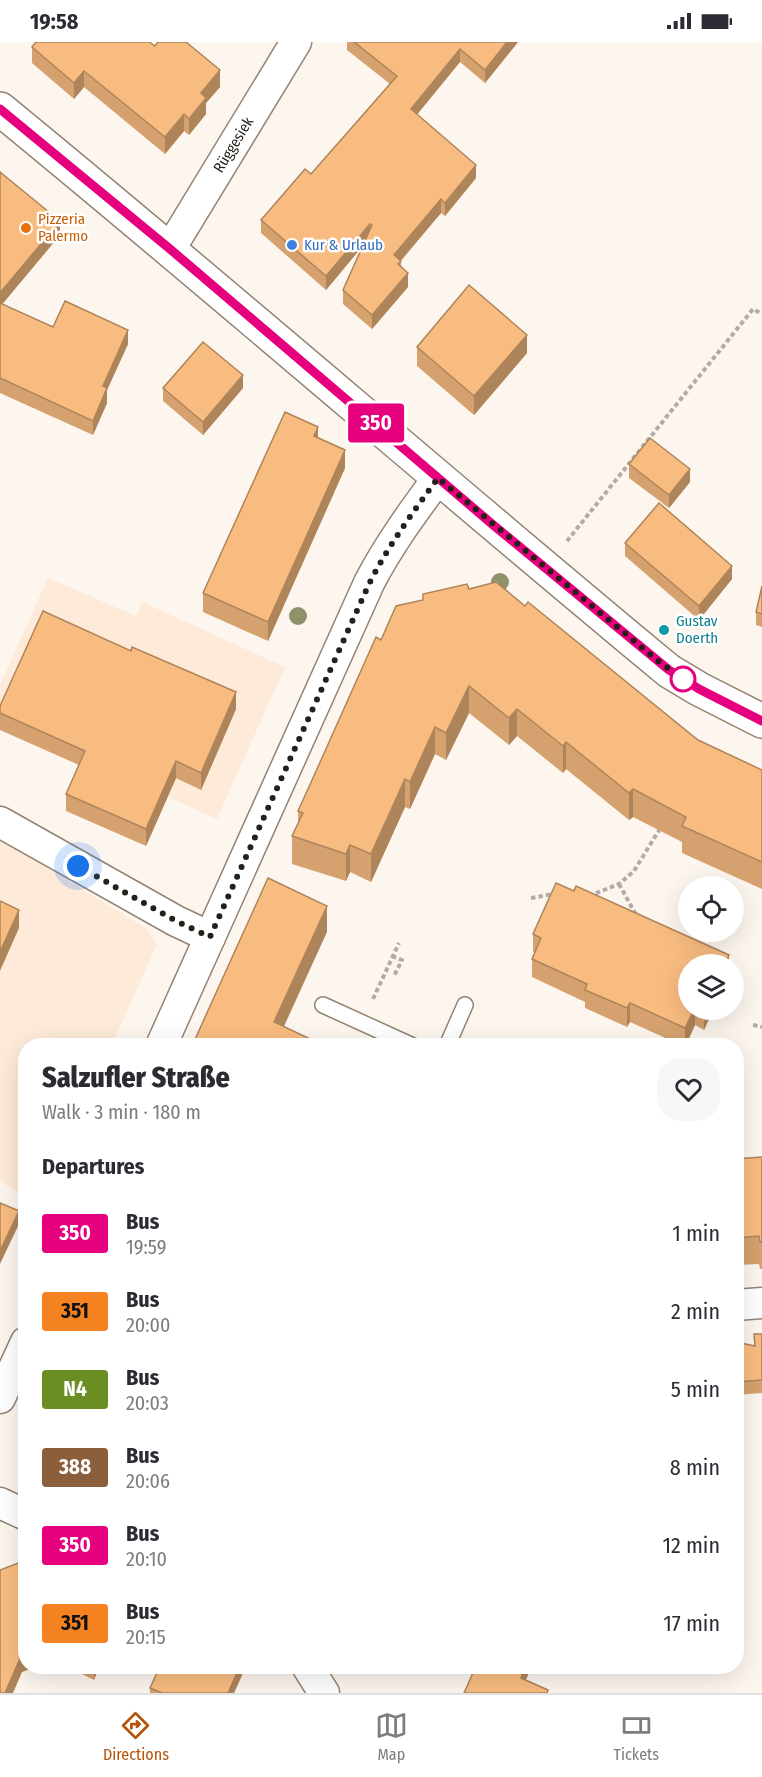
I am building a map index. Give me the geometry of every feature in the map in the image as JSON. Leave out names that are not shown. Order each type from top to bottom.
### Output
[{"type":"street","name":"Rüggesiek","points":[[170,249],[296,42]]},
{"type":"street","points":[[0,109],[170,249],[438,478],[669,670],[699,689],[762,721]]},
{"type":"street","points":[[165,1038],[369,584],[381,560],[438,478]]},
{"type":"street","points":[[0,822],[176,921],[210,937]]},
{"type":"street","points":[[744,1304],[762,1303]]},
{"type":"street","points":[[0,1398],[18,1359]]},
{"type":"street","points":[[0,1503],[18,1511]]},
{"type":"street","points":[[312,1674],[324,1693]]},
{"type":"lane","points":[[323,1005],[396,1038]]},
{"type":"lane","points":[[451,1038],[465,1005]]},
{"type":"path","points":[[545,568],[753,309],[762,314]]},
{"type":"path","points":[[582,897],[619,884],[634,871],[665,821]]},
{"type":"path","points":[[619,884],[639,919]]},
{"type":"path","points":[[531,898],[556,894]]},
{"type":"path","points":[[382,978],[399,943]]},
{"type":"path","points":[[392,957],[402,960],[394,976]]},
{"type":"path","points":[[753,1025],[762,1027]]},
{"type":"shaded area","points":[[48,578],[136,616],[142,602],[285,667],[217,819],[150,789],[0,730],[0,685]]},
{"type":"shaded area","points":[[0,839],[147,929],[157,944],[115,1038],[18,1038],[18,1193],[0,1181]]},
{"type":"building","points":[[36,42],[149,42],[155,46],[158,42],[186,42],[220,70],[201,93],[206,98],[189,119],[184,114],[165,137],[84,71],[74,83],[32,47]]},
{"type":"building","points":[[354,42],[507,42],[485,70],[460,49],[411,109],[476,165],[445,203],[441,199],[394,255],[401,261],[398,264],[408,273],[372,315],[343,290],[372,225],[370,224],[326,276],[261,220],[305,169],[311,174],[397,76]]},
{"type":"building","points":[[0,172],[60,221],[0,293]]},
{"type":"building","points":[[469,285],[527,335],[474,396],[417,347]]},
{"type":"building","points":[[65,301],[128,330],[103,386],[107,388],[93,421],[0,378],[0,303],[53,327]]},
{"type":"building","points":[[203,342],[243,375],[203,422],[163,388]]},
{"type":"building","points":[[285,412],[318,427],[314,436],[345,450],[268,622],[203,593]]},
{"type":"building","points":[[650,438],[690,469],[669,495],[629,464]]},
{"type":"building","points":[[659,503],[732,566],[699,606],[625,543]]},
{"type":"building","points":[[496,582],[525,606],[528,602],[698,740],[762,770],[762,862],[682,826],[686,817],[633,789],[629,793],[566,742],[563,746],[517,709],[509,718],[469,686],[446,733],[435,727],[410,782],[405,779],[371,854],[350,845],[346,854],[292,836],[303,813],[298,811],[376,637],[381,640],[396,606],[423,600],[423,594],[467,584],[469,589]]},
{"type":"building","points":[[762,586],[762,614],[756,612]]},
{"type":"building","points":[[43,611],[131,651],[132,647],[236,692],[201,773],[176,761],[146,829],[66,794],[85,751],[0,713],[0,706]]},
{"type":"building","points":[[268,878],[327,906],[274,1022],[308,1038],[196,1038]]},
{"type":"building","points":[[556,883],[574,891],[576,886],[678,932],[678,942],[700,942],[727,954],[678,954],[678,1020],[689,1020],[685,1028],[630,1003],[627,1008],[585,990],[587,984],[532,959],[541,938],[533,934]]},
{"type":"building","points":[[0,901],[19,910],[0,952]]},
{"type":"building","points":[[762,1157],[762,1242],[759,1236],[744,1237],[744,1158]]},
{"type":"building","points":[[0,1203],[18,1211],[18,1213],[0,1251]]},
{"type":"building","points":[[754,1334],[762,1334],[762,1380],[744,1381],[744,1344],[755,1346]]},
{"type":"building","points":[[18,1563],[18,1663],[5,1693],[0,1693],[0,1570]]},
{"type":"building","points":[[156,1674],[236,1674],[228,1693],[162,1693],[150,1688]]},
{"type":"building","points":[[472,1674],[523,1674],[521,1678],[548,1690],[547,1693],[464,1693]]},
{"type":"bus line","name":"350","points":[[0,109],[106,195],[492,524],[669,670],[699,689],[762,721]]},
{"type":"place","name":"Pizzeria Palermo","points":[[26,228]]},
{"type":"place","name":"Kur & Urlaub","points":[[292,245]]},
{"type":"place","name":"Gustav Doerth","points":[[664,630]]},
{"type":"route","points":[[78,866],[176,921],[210,937],[369,584],[381,560],[438,478],[669,670],[683,679]]}]
